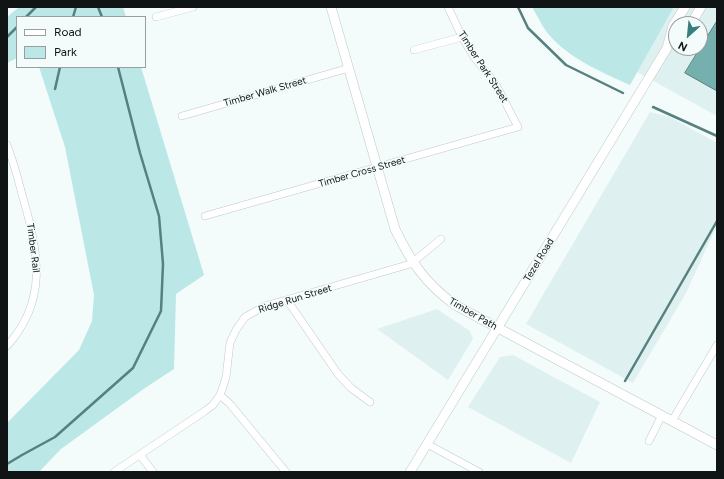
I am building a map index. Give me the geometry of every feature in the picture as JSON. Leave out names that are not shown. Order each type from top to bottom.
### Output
[{"type":"street","points":[[156,17],[192,7]]},
{"type":"street","name":"Timber Path","points":[[331,7],[395,229],[413,263],[429,283],[455,305],[717,445]]},
{"type":"street","name":"Timber Park Street","points":[[448,7],[462,37],[474,57],[494,82],[518,127]]},
{"type":"street","name":"Tezel Road","points":[[410,472],[667,48],[673,26],[685,7]]},
{"type":"street","points":[[696,16],[701,7]]},
{"type":"street","points":[[414,50],[462,37]]},
{"type":"street","name":"Timber Walk Street","points":[[182,116],[349,68]]},
{"type":"street","name":"Timber Cross Street","points":[[205,216],[518,127]]},
{"type":"street","name":"Timber Rail","points":[[7,145],[12,157],[30,221],[35,246],[37,273],[35,295],[28,316],[7,346]]},
{"type":"street","points":[[413,263],[441,239]]},
{"type":"street","name":"Ridge Run Street","points":[[114,472],[213,405],[220,395],[226,377],[230,343],[236,330],[245,317],[265,306],[413,263]]},
{"type":"street","points":[[287,300],[338,374],[351,388],[370,402]]},
{"type":"street","points":[[672,420],[717,345]]},
{"type":"street","points":[[220,395],[230,404],[286,472]]},
{"type":"street","points":[[649,441],[662,415]]},
{"type":"street","points":[[427,444],[479,472]]},
{"type":"street","points":[[140,455],[153,472]]},
{"type":"shaded area","points":[[674,7],[717,7],[717,116],[637,72],[668,18],[668,56],[708,56],[708,16],[669,16]]},
{"type":"shaded area","points":[[717,21],[717,91],[685,73],[695,56],[708,56],[708,36]]},
{"type":"shaded area","points":[[650,112],[670,117],[717,143],[717,225],[686,293],[633,383],[526,324]]},
{"type":"shaded area","points":[[437,309],[470,331],[473,339],[448,380],[377,329]]},
{"type":"shaded area","points":[[513,355],[600,402],[571,463],[468,407],[500,357]]},
{"type":"green space","points":[[17,7],[123,7],[126,16],[16,16],[16,58],[7,63],[7,17],[18,8]]},
{"type":"green space","points":[[532,7],[674,7],[630,85],[573,56],[546,31]]},
{"type":"green space","points":[[39,68],[141,68],[204,275],[176,294],[174,369],[145,388],[61,449],[39,472],[7,472],[7,423],[79,350],[92,321],[94,295],[65,147]]},
{"type":"waterway","points":[[27,16],[36,7]]},
{"type":"waterway","points":[[73,16],[76,7]]},
{"type":"waterway","points":[[98,7],[102,16]]},
{"type":"waterway","points":[[518,7],[528,28],[566,65],[623,93]]},
{"type":"waterway","points":[[7,37],[16,28]]},
{"type":"waterway","points":[[55,89],[60,68]]},
{"type":"waterway","points":[[7,464],[55,437],[133,368],[161,311],[163,264],[159,216],[140,153],[118,68]]},
{"type":"waterway","points":[[653,107],[717,136]]},
{"type":"waterway","points":[[625,381],[717,221]]}]
